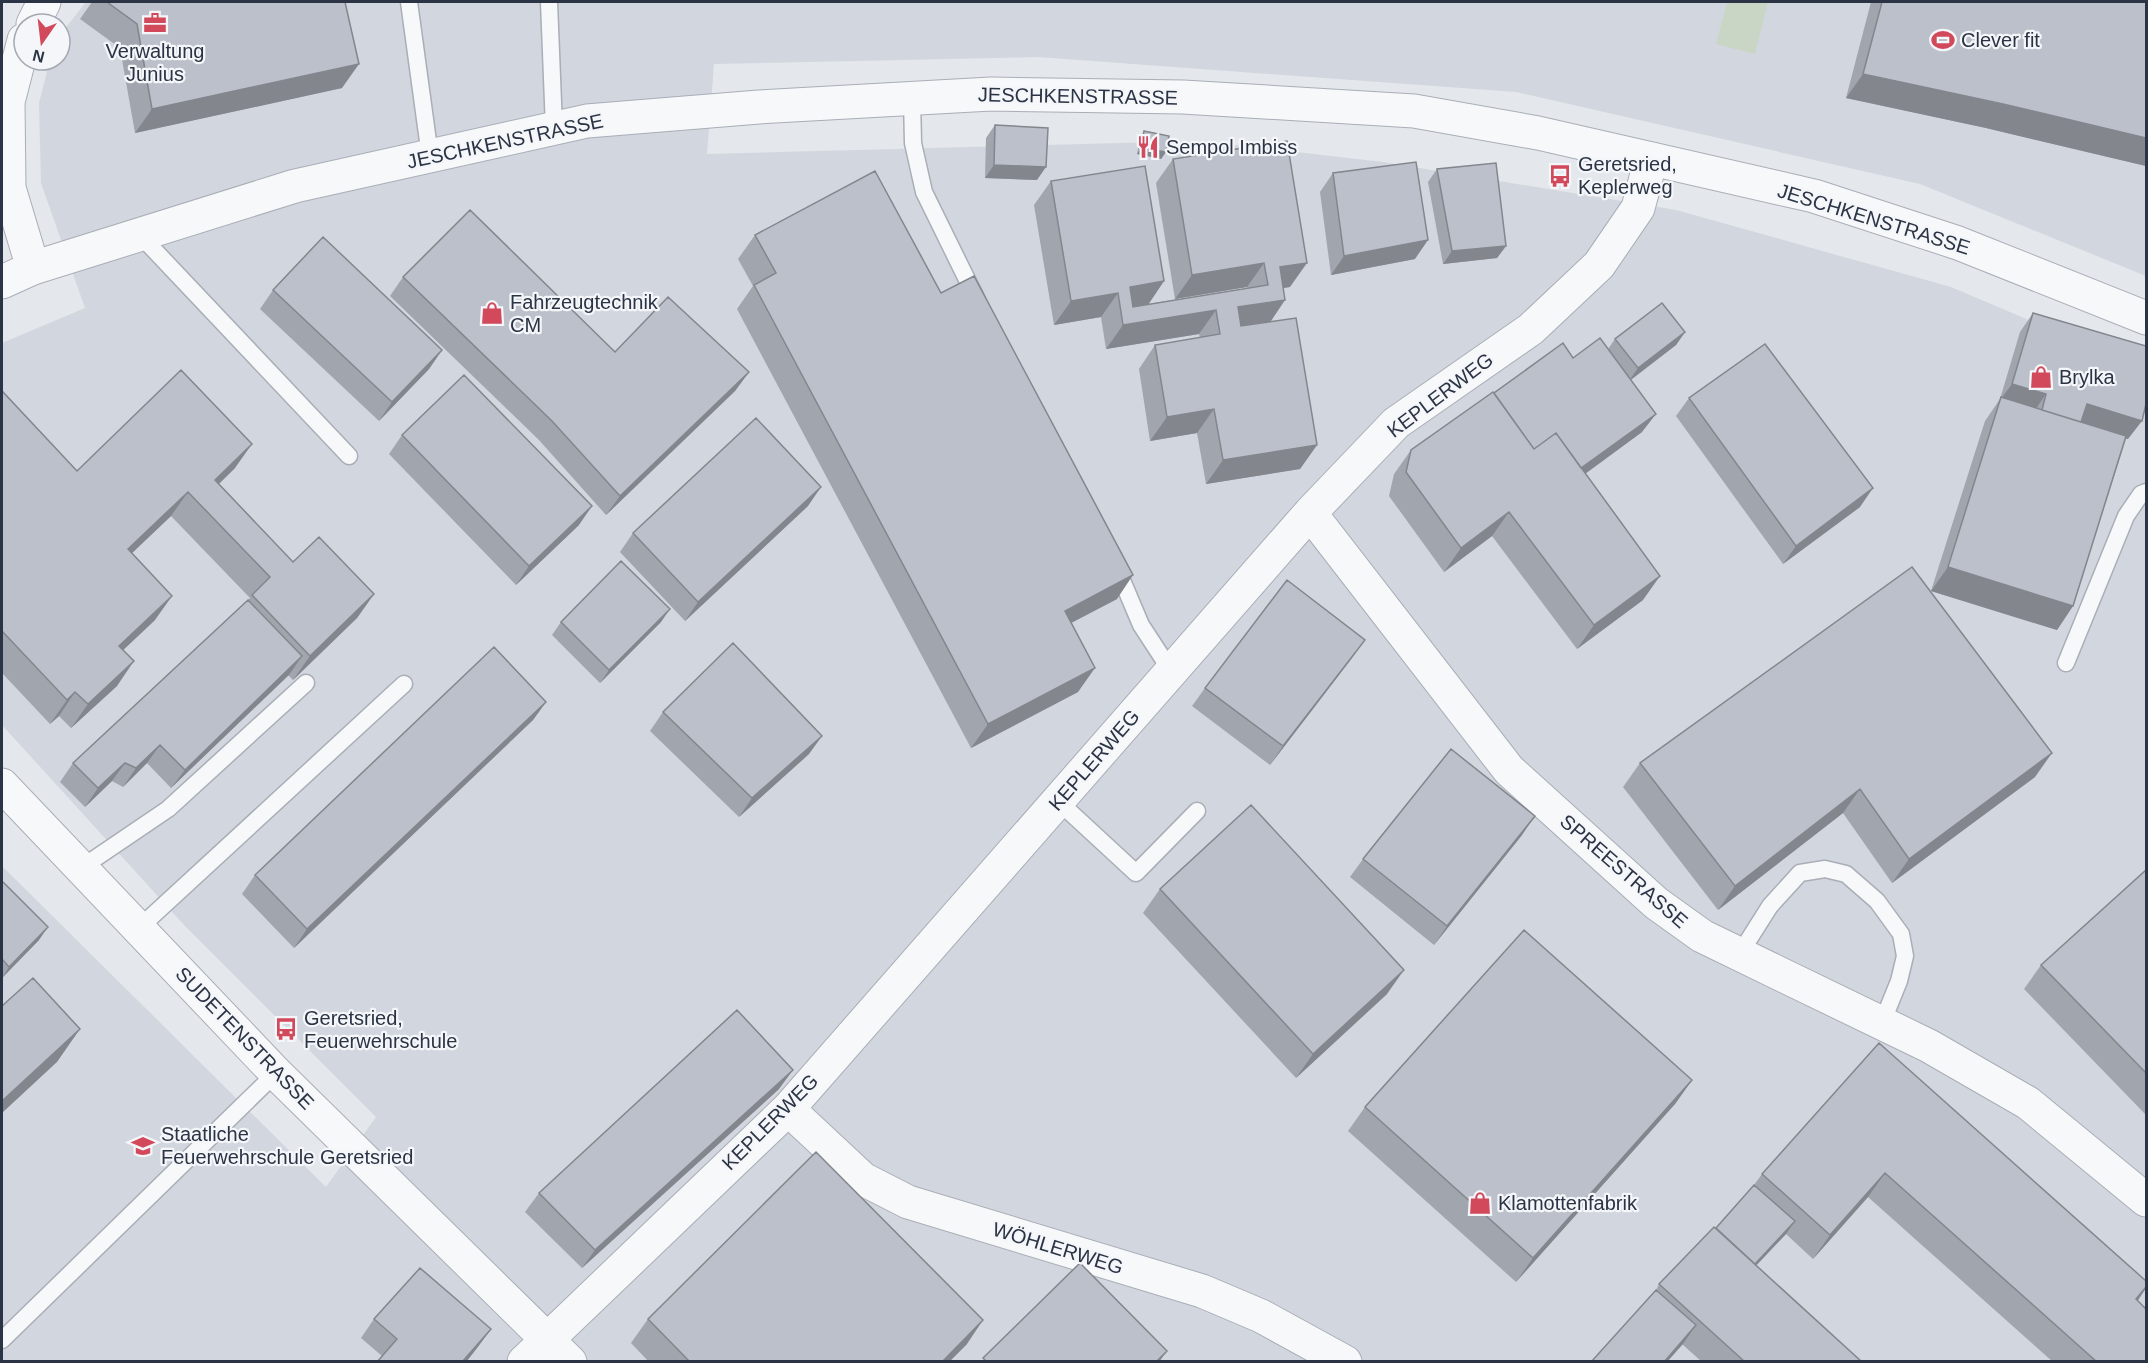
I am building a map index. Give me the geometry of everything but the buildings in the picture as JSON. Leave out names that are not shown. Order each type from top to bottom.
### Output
[{"type":"street","points":[[16,72],[8,102],[5,174],[33,268]]},
{"type":"street","name":"JESCHKENSTRASSE","points":[[2,282],[33,268],[295,186],[598,120],[991,94],[1183,97],[1414,111],[1538,134],[1814,196],[1958,243],[2146,318]]},
{"type":"street","name":"KEPLERWEG","points":[[524,1362],[788,1109],[1310,513],[1396,423],[1532,329],[1599,265],[1638,208],[1651,159]]},
{"type":"street","name":"SPREESTRASSE","points":[[1310,513],[1509,770],[1656,903],[1702,936],[1929,1046],[2028,1103],[2146,1200]]},
{"type":"street","name":"SUDETENSTRASSE","points":[[4,793],[81,868],[276,1073],[570,1362]]},
{"type":"street","name":"WÖHLERWEG","points":[[788,1109],[863,1179],[908,1202],[1202,1291],[1261,1316],[1345,1362]]},
{"type":"lane","points":[[409,2],[430,156]]},
{"type":"lane","points":[[549,2],[554,128]]},
{"type":"lane","points":[[912,98],[913,143],[924,192],[984,313]]},
{"type":"lane","points":[[140,235],[349,456]]},
{"type":"lane","points":[[2066,663],[2126,516],[2141,494],[2146,492]]},
{"type":"lane","points":[[1111,555],[1141,625],[1172,671]]},
{"type":"lane","points":[[81,868],[168,808],[306,683]]},
{"type":"lane","points":[[139,928],[404,684]]},
{"type":"lane","points":[[1058,801],[1136,873],[1197,811]]},
{"type":"lane","points":[[1739,955],[1770,906],[1800,873],[1825,869],[1846,874],[1877,901],[1901,934],[1905,956],[1899,981],[1882,1023]]},
{"type":"lane","points":[[2,1340],[276,1073]]},
{"type":"shaded area","points":[[86,2],[2146,2],[2146,276],[1920,184],[1516,92],[1038,57],[714,64],[707,154],[1200,141],[1383,162],[1676,210],[1951,287],[2146,370],[2146,1361],[2,1361],[2,866],[326,1187],[376,1117],[185,926],[2,725],[2,343],[85,308],[41,183],[39,103],[47,72],[72,72],[72,20]]},
{"type":"green space","points":[[1727,2],[1768,2],[1755,54],[1716,44]]},
{"type":"place","name":"Verwaltung Junius","points":[[155,23]]},
{"type":"place","name":"Clever fit","points":[[1943,40]]},
{"type":"place","name":"Sempol Imbiss","points":[[1148,147]]},
{"type":"place","name":"Geretsried, Keplerweg","points":[[1560,176]]},
{"type":"place","name":"Fahrzeugtechnik CM","points":[[492,313]]},
{"type":"place","name":"Brylka","points":[[2041,377]]},
{"type":"place","name":"Geretsried, Feuerwehrschule","points":[[286,1029]]},
{"type":"place","name":"Staatliche Feuerwehrschule Geretsried","points":[[143,1146]]},
{"type":"place","name":"Klamottenfabrik","points":[[1480,1203]]}]
